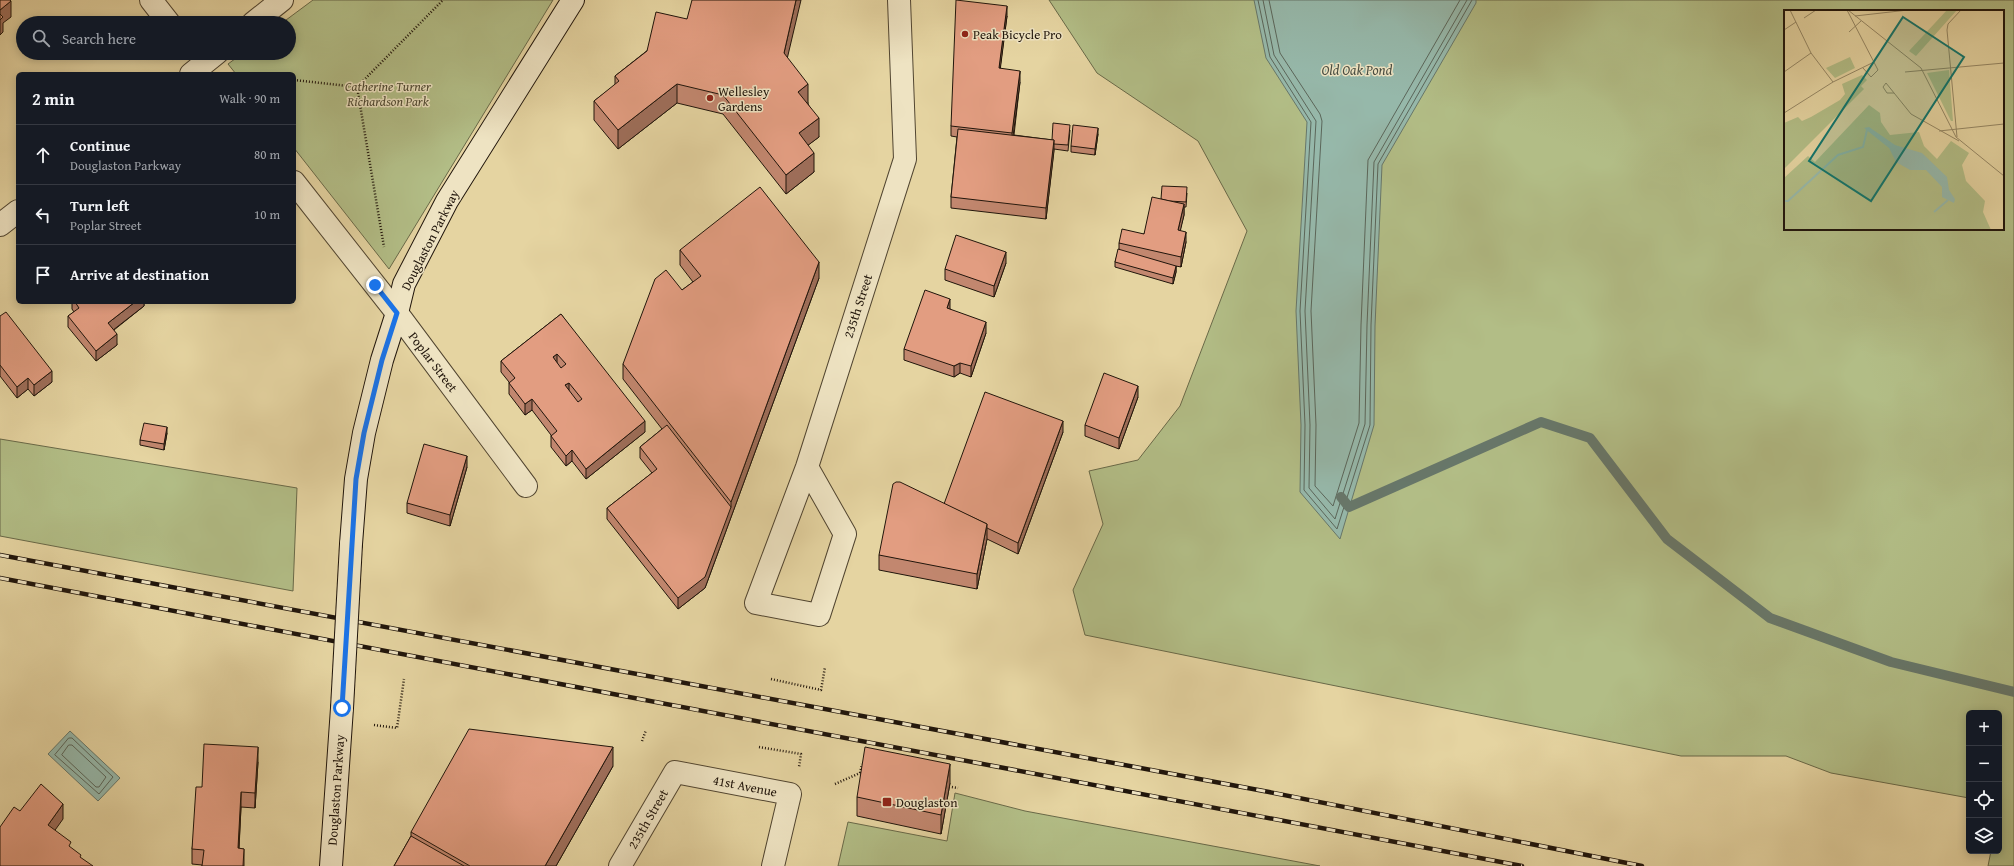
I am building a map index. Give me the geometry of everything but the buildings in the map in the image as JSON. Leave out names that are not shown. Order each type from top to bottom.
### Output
[{"type":"street","points":[[151,0],[164,16]]},
{"type":"street","points":[[262,16],[282,0]]},
{"type":"street","name":"Douglaston Parkway","points":[[331,866],[356,479],[364,433],[382,360],[397,313],[404,284],[447,201],[574,0]]},
{"type":"street","name":"235th Street","points":[[806,467],[845,534],[819,615],[756,603],[806,467],[905,159],[899,0]]},
{"type":"street","name":"Poplar Street","points":[[296,185],[397,313],[526,486]]},
{"type":"street","points":[[0,225],[16,213]]},
{"type":"street","name":"235th Street","points":[[629,863],[674,772]]},
{"type":"street","name":"41st Avenue","points":[[674,772],[790,794],[773,866]]},
{"type":"path","points":[[357,87],[443,0]]},
{"type":"path","points":[[296,80],[357,87]]},
{"type":"path","points":[[357,87],[382,237]]},
{"type":"path","points":[[771,679],[821,692],[825,667]]},
{"type":"path","points":[[374,725],[397,728],[404,679]]},
{"type":"path","points":[[642,741],[646,730]]},
{"type":"path","points":[[759,747],[801,754],[799,770]]},
{"type":"path","points":[[860,773],[862,764]]},
{"type":"path","points":[[834,784],[860,773],[868,774]]},
{"type":"path","points":[[943,786],[958,788]]},
{"type":"green space","name":"Catherine Turner Richardson Park","points":[[313,0],[553,0],[389,269],[296,151],[296,72],[234,72],[228,64],[233,60],[296,60],[296,16],[291,16]]},
{"type":"green space","points":[[1049,0],[2014,0],[2014,866],[1988,866],[1990,854],[2002,854],[2002,710],[1966,710],[1966,797],[1831,773],[1786,756],[1681,756],[1085,635],[1073,590],[1103,524],[1089,471],[1138,460],[1180,406],[1247,231],[1198,141],[1097,73]]},
{"type":"green space","points":[[0,439],[297,488],[293,591],[0,536]]},
{"type":"green space","points":[[955,793],[1025,811],[1320,866],[838,866],[848,822],[947,841]]},
{"type":"water","name":"Old Oak Pond","points":[[1254,0],[1476,0],[1476,3],[1382,165],[1375,326],[1374,425],[1340,539],[1300,492],[1301,425],[1296,311],[1307,122],[1266,58]]},
{"type":"water","points":[[70,731],[120,778],[98,801],[48,754]]},
{"type":"waterway","points":[[1341,497],[1349,507],[1541,422],[1590,438],[1667,539],[1770,618],[1891,662],[2014,692]]},
{"type":"railway","points":[[0,555],[1269,792],[1642,866]]},
{"type":"railway","points":[[0,578],[1522,866]]},
{"type":"place","name":"Peak Bicycle Pro","points":[[965,34]]},
{"type":"place","name":"Wellesley Gardens","points":[[710,98]]},
{"type":"place","name":"Douglaston","points":[[887,802]]},
{"type":"route","points":[[342,708],[356,479],[364,433],[382,360],[397,313],[375,285]]}]
